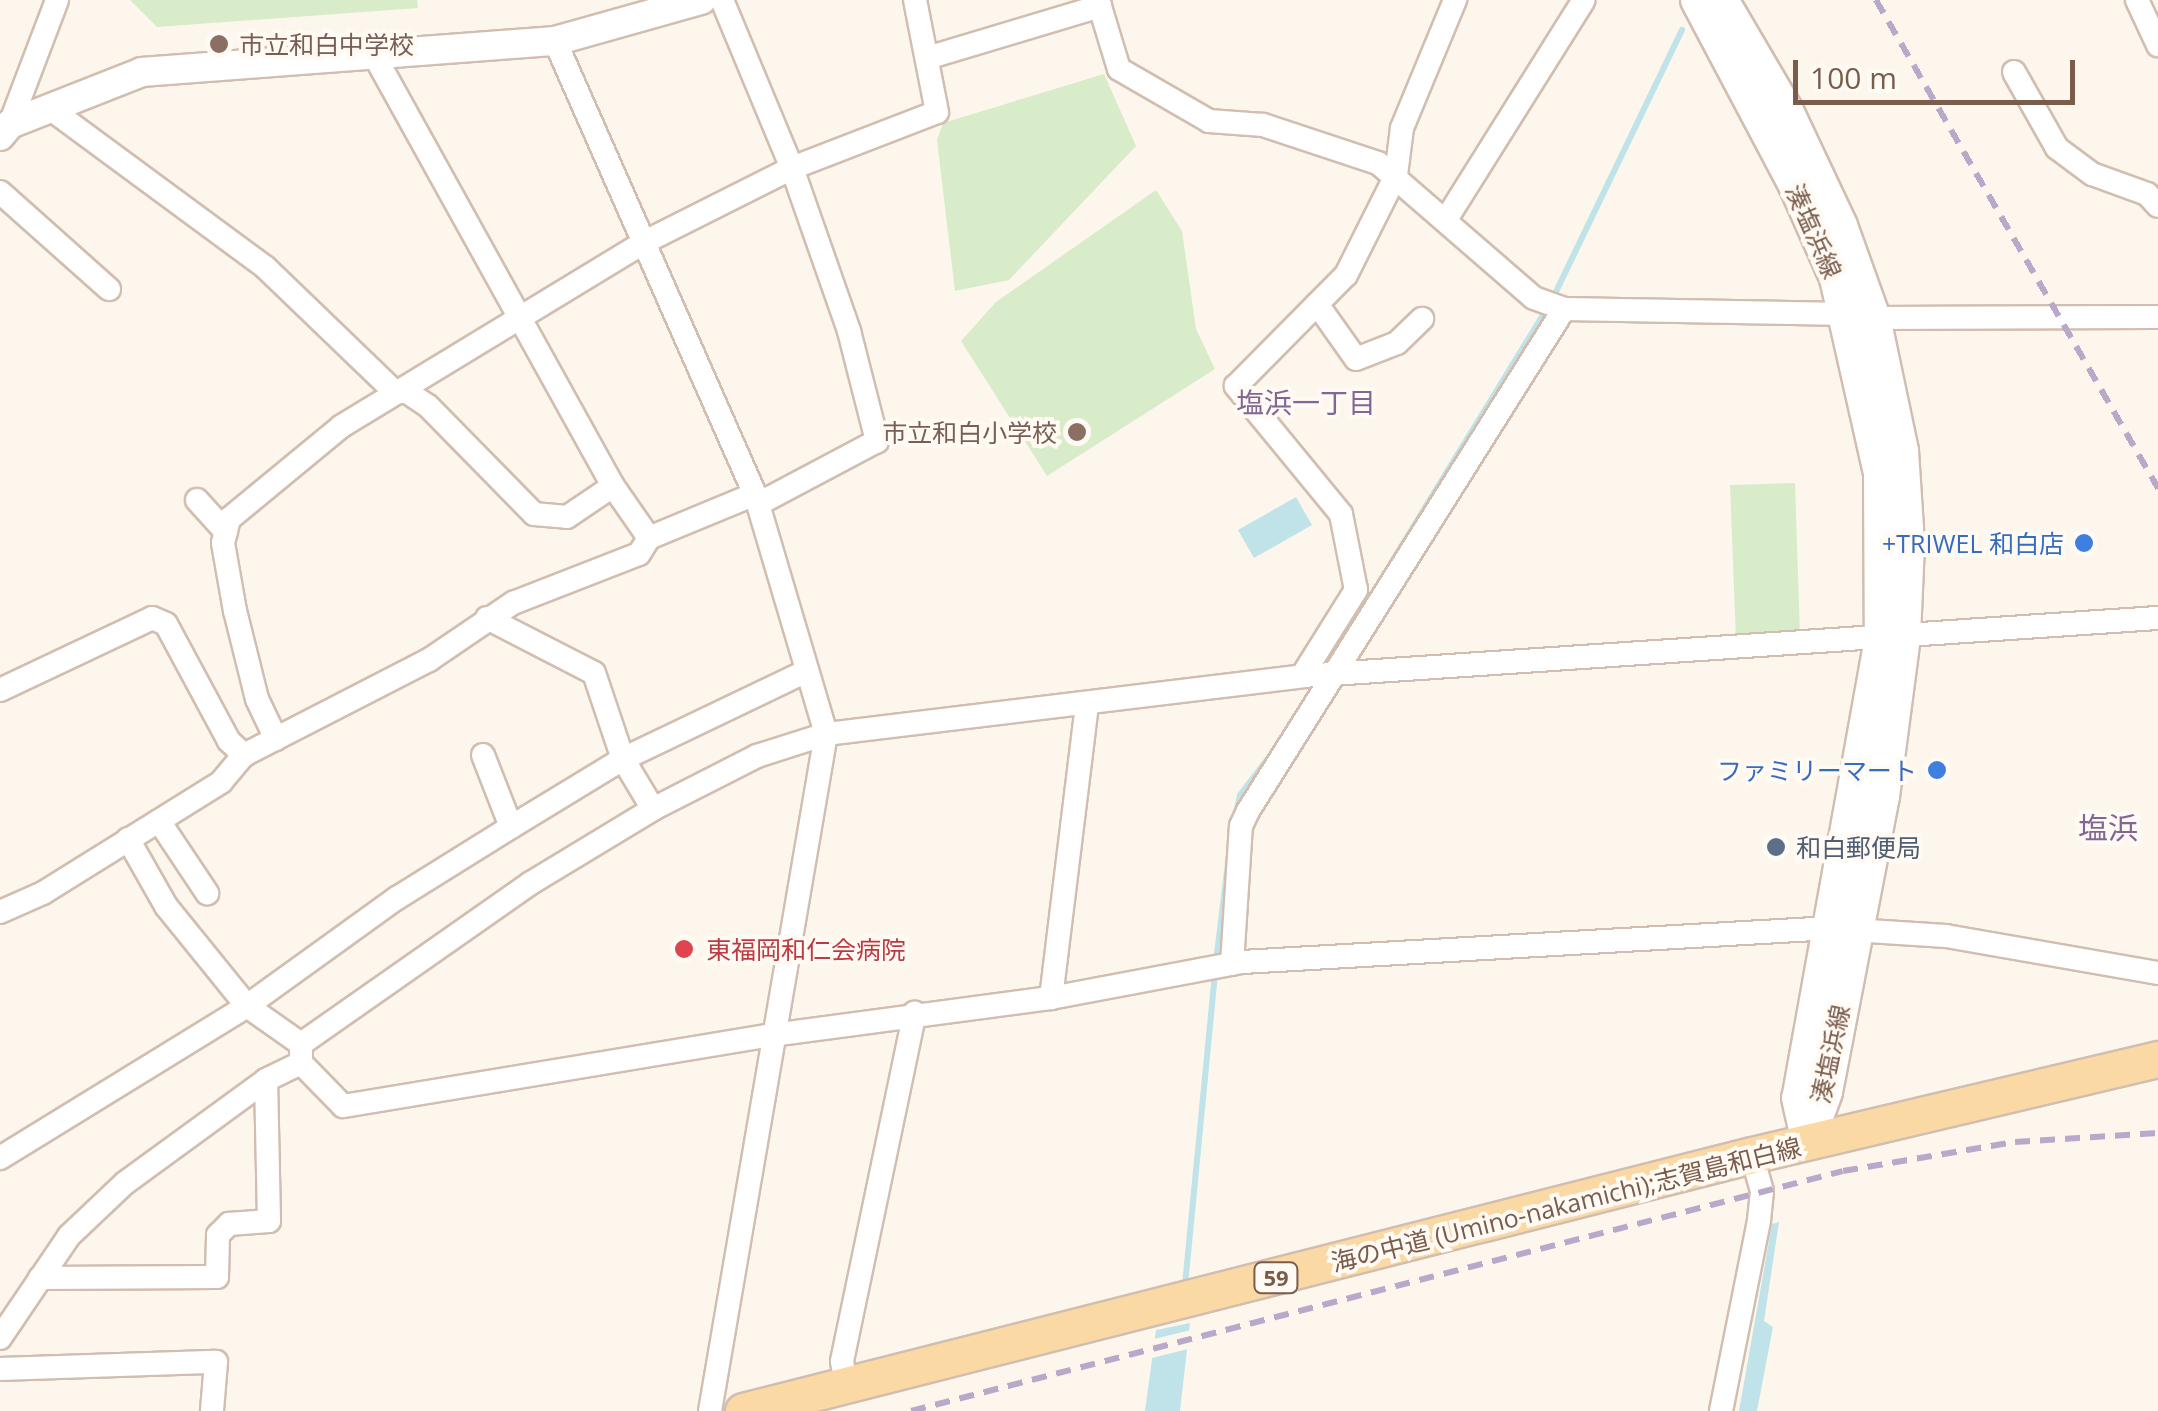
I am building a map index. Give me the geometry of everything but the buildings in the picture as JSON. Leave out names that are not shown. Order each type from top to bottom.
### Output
[{"type":"main road","name":"湊塩浜線","points":[[1697,0],[1861,316]]},
{"type":"main road","name":"湊塩浜線","points":[[1722,0],[1820,175],[1902,451],[1908,544],[1892,638],[1883,796],[1842,929],[1826,1092],[1808,1142]]},
{"type":"main road","name":"海の中道 (Umino-nakamichi);志賀島和白線","points":[[743,1411],[1752,1155],[2158,1060]]},
{"type":"street","points":[[7,116],[56,0]]},
{"type":"street","points":[[7,116],[52,110],[142,72],[372,51],[555,41],[701,0]]},
{"type":"street","points":[[0,912],[159,822],[221,782],[244,755],[430,660],[487,618],[639,554],[649,538],[757,500],[878,441],[849,331],[792,168],[722,0]]},
{"type":"street","points":[[276,739],[242,639],[226,532],[228,519],[342,426],[645,242],[792,168],[937,112],[915,0]]},
{"type":"street","points":[[1302,676],[1356,590],[1341,514],[1236,386],[1346,276],[1396,175],[1402,128],[1455,0]]},
{"type":"street","points":[[1447,218],[1584,0]]},
{"type":"street","points":[[2137,0],[2158,45]]},
{"type":"street","points":[[927,58],[1099,3],[1119,69],[1162,98],[1209,121],[1263,125],[1378,163],[1447,218],[1534,298],[1564,309],[2158,318]]},
{"type":"street","points":[[555,41],[757,500],[826,734],[710,1411]]},
{"type":"street","points":[[372,51],[517,318],[613,486],[649,538]]},
{"type":"street","points":[[2014,72],[2057,148],[2092,174],[2147,194],[2158,206]]},
{"type":"street","points":[[52,110],[266,267],[395,392],[407,392],[428,406],[534,514],[567,517],[613,486]]},
{"type":"street","points":[[0,192],[109,289]]},
{"type":"street","points":[[1318,304],[1356,359],[1397,343],[1422,319]]},
{"type":"street","points":[[1232,964],[1241,826],[1564,309]]},
{"type":"street","points":[[197,500],[226,532]]},
{"type":"street","points":[[0,690],[152,618],[166,624],[230,741],[244,755]]},
{"type":"street","points":[[487,618],[594,674],[623,760],[653,808]]},
{"type":"street","points":[[0,1338],[69,1236],[124,1183],[532,883],[653,808],[757,756],[826,734],[1302,676],[2158,618]]},
{"type":"street","points":[[0,1158],[248,1006],[397,898],[511,827],[623,760],[807,671]]},
{"type":"street","points":[[1051,998],[1087,705]]},
{"type":"street","points":[[483,755],[511,827]]},
{"type":"street","points":[[159,822],[207,893]]},
{"type":"street","points":[[128,839],[166,906],[248,1006],[301,1053],[343,1106],[915,1013],[1051,998],[1232,964],[1842,929],[1946,936],[2158,973]]},
{"type":"street","points":[[846,1384],[842,1361],[915,1013]]},
{"type":"street","points":[[40,1278],[217,1277],[218,1235],[230,1224],[268,1222],[266,1080]]},
{"type":"street","points":[[1722,1411],[1759,1220],[1762,1191],[1752,1155]]},
{"type":"street","points":[[0,1369],[216,1362],[212,1411]]},
{"type":"green space","points":[[130,0],[417,0],[418,8],[157,27]]},
{"type":"green space","points":[[1104,74],[1136,146],[1009,280],[955,291],[937,140],[943,123]]},
{"type":"green space","points":[[1156,190],[1182,231],[1196,329],[1215,369],[1047,476],[961,341],[996,302]]},
{"type":"green space","points":[[1795,483],[1800,637],[1736,640],[1730,485]]},
{"type":"water","points":[[1296,497],[1312,525],[1254,558],[1238,530]]},
{"type":"water","points":[[1779,1222],[1764,1321],[1773,1327],[1757,1411],[1739,1411],[1772,1224]]},
{"type":"water","points":[[1190,1323],[1180,1411],[1145,1411],[1156,1330]]},
{"type":"pier","points":[[1195,1329],[1196,1347],[1144,1360],[1150,1340]]},
{"type":"waterway","points":[[1552,300],[1682,30]]},
{"type":"waterway","points":[[1380,581],[1546,310]]},
{"type":"waterway","points":[[1236,813],[1240,795],[1273,752]]},
{"type":"waterway","points":[[1216,962],[1229,855]]},
{"type":"waterway","points":[[1185,1285],[1215,974]]},
{"type":"railway","points":[[1876,0],[2158,488]]},
{"type":"railway","points":[[911,1411],[1843,1171],[2015,1142],[2158,1133]]},
{"type":"place","name":"市立和白中学校","points":[[219,44]]},
{"type":"place","name":"市立和白小学校","points":[[1077,432]]},
{"type":"place","name":"+TRIWEL 和白店","points":[[2084,543]]},
{"type":"place","name":"ファミリーマート","points":[[1937,770]]},
{"type":"place","name":"和白郵便局","points":[[1776,847]]},
{"type":"place","name":"東福岡和仁会病院","points":[[684,949]]},
{"type":"district","name":"塩浜一丁目","points":[[1306,402]]},
{"type":"district","name":"塩浜","points":[[2108,828]]}]
